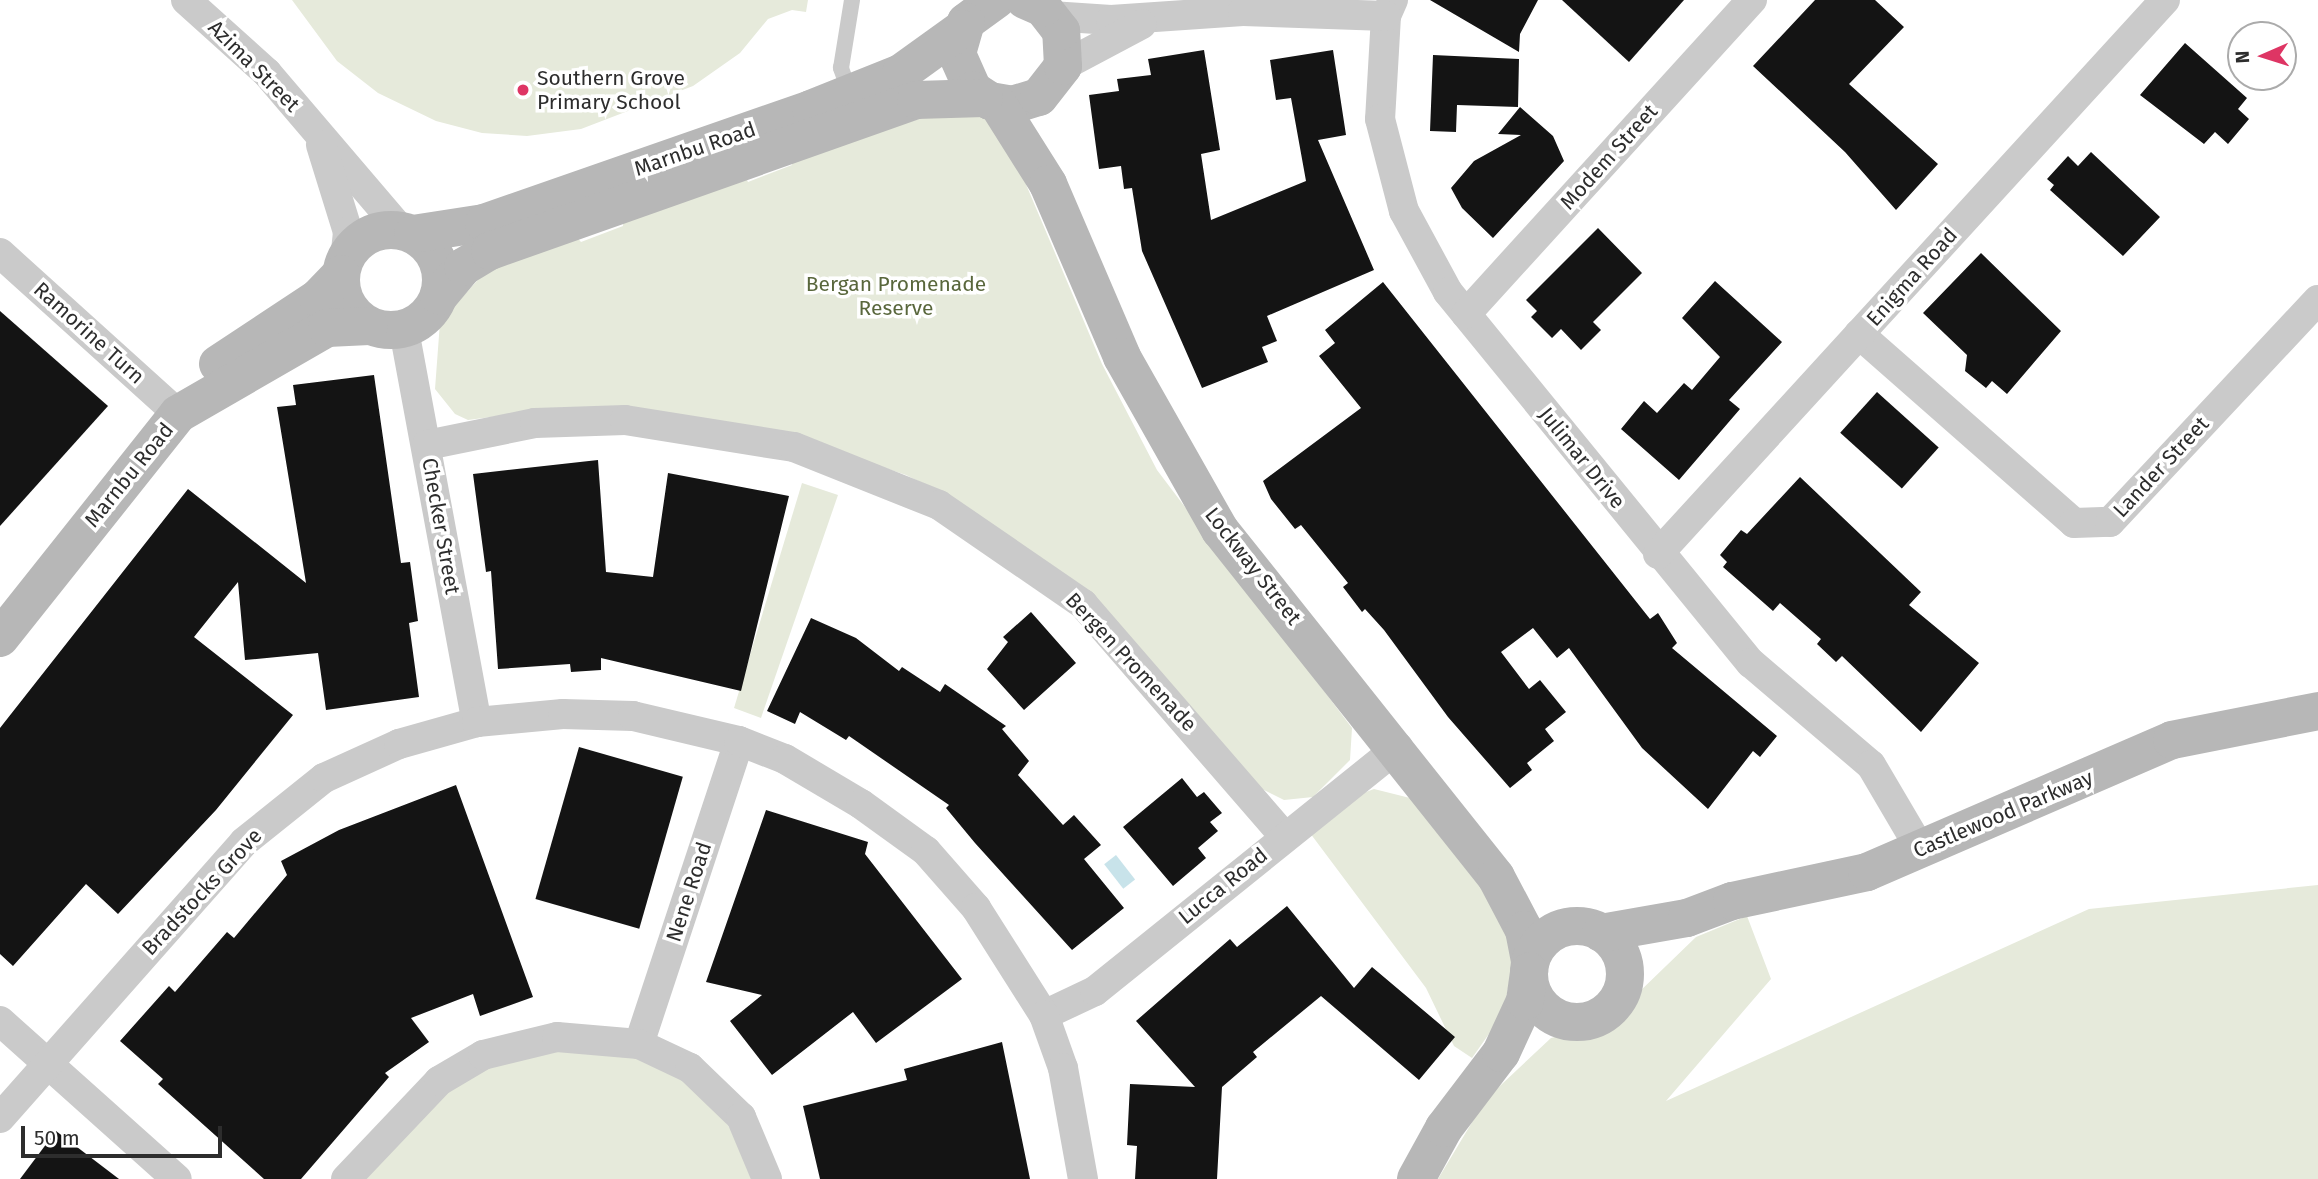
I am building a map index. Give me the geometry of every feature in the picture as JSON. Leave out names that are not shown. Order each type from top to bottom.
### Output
[{"type":"street","name":"Azima Street","points":[[186,0],[267,73],[319,136],[407,232]]},
{"type":"street","name":"Modem Street","points":[[1466,314],[1752,0]]},
{"type":"street","name":"Enigma Road","points":[[1658,554],[2165,0]]},
{"type":"street","points":[[1036,5],[1155,19],[1243,10],[1389,8]]},
{"type":"street","name":"Lockway Street","points":[[1036,5],[1063,39],[1048,184]]},
{"type":"street","name":"Julimar Drive","points":[[1389,8],[1380,119],[1404,211],[1466,314],[1658,554],[1751,663],[1871,765],[1921,850]]},
{"type":"street","name":"Lockway Street","points":[[975,11],[960,67],[990,101],[1048,184],[1122,356],[1220,530],[1398,747],[1496,877],[1524,930],[1529,967]]},
{"type":"street","name":"Marnbu Road","points":[[407,232],[484,223],[850,93],[901,73],[975,11]]},
{"type":"street","points":[[1057,77],[1155,19]]},
{"type":"street","name":"Marnbu Road","points":[[439,296],[463,267],[490,251],[916,100],[1026,103],[1057,77]]},
{"type":"street","points":[[319,136],[348,232],[343,266],[347,304],[387,328],[432,311],[439,296],[440,267],[407,232],[368,235],[343,266]]},
{"type":"street","name":"Ramorine Turn","points":[[0,253],[171,407]]},
{"type":"street","name":"Marnbu Road","points":[[0,605],[171,407],[318,298],[343,266]]},
{"type":"street","name":"Lander Street","points":[[1859,334],[2074,523],[2110,522],[2318,300]]},
{"type":"street","name":"Marnbu Road","points":[[0,638],[171,407],[327,328],[387,328]]},
{"type":"street","name":"Checker Street","points":[[387,328],[427,445],[477,722]]},
{"type":"street","name":"Bergen Promenade","points":[[427,445],[535,424],[625,420],[794,447],[928,500],[993,538],[1083,604],[1284,836]]},
{"type":"street","name":"Castlewood Parkway","points":[[1588,929],[1687,918],[1732,901],[1867,872],[2172,740],[2318,711]]},
{"type":"street","name":"Bradstocks Grove","points":[[0,1118],[47,1061],[244,842],[314,786],[399,744],[477,722],[564,714],[633,716],[739,741],[817,777],[926,851],[976,908],[1044,1015],[1063,1068],[1083,1179]]},
{"type":"street","name":"Nene Road","points":[[639,1044],[739,741]]},
{"type":"street","name":"Lucca Road","points":[[1044,1015],[1095,992],[1284,836],[1398,747]]},
{"type":"street","name":"Lockway Street","points":[[1496,877],[1588,929]]},
{"type":"street","name":"Castlewood Parkway","points":[[1624,982],[1687,918]]},
{"type":"street","points":[[1416,1179],[1444,1128],[1501,1053],[1525,1001],[1529,967],[1542,941],[1588,929],[1620,954],[1624,982],[1614,1004],[1594,1019],[1562,1020],[1501,1053]]},
{"type":"street","points":[[1529,967],[1537,1001],[1562,1020]]},
{"type":"street","points":[[0,1021],[177,1179]]},
{"type":"street","points":[[346,1179],[421,1097],[483,1055],[557,1037],[639,1044],[690,1068],[729,1102],[753,1137],[767,1179]]},
{"type":"lane","points":[[850,93],[841,68],[851,6]]},
{"type":"green space","name":"Southern Grove Primary School","points":[[292,0],[808,0],[806,12],[792,10],[768,19],[740,53],[693,86],[581,129],[527,136],[482,133],[436,121],[378,93],[337,61]]},
{"type":"green space","name":"Bergan Promenade Reserve","points":[[966,105],[1003,130],[1102,364],[1157,470],[1352,728],[1350,760],[1313,797],[1284,800],[1262,789],[948,496],[906,475],[787,435],[629,408],[566,407],[468,420],[455,414],[435,389],[440,322],[484,273],[574,234],[581,242],[623,226],[623,216],[744,174],[748,182],[792,165],[791,157]]},
{"type":"green space","points":[[802,483],[838,495],[761,718],[734,708]]},
{"type":"green space","points":[[1374,789],[1414,799],[1470,870],[1516,947],[1503,1014],[1472,1058],[1454,1046],[1426,988],[1310,833],[1358,795]]},
{"type":"green space","points":[[2318,885],[2318,1179],[1438,1179],[1486,1099],[1551,1038],[1606,1024],[1696,937],[1747,916],[1771,979],[1666,1101],[2089,909]]},
{"type":"green space","points":[[558,1049],[636,1057],[679,1078],[716,1109],[743,1146],[756,1179],[363,1179],[423,1110],[480,1070]]},
{"type":"water","points":[[1116,855],[1135,879],[1123,889],[1104,864]]},
{"type":"building","points":[[1430,0],[1538,0],[1520,34],[1519,52]]},
{"type":"building","points":[[1562,0],[1684,0],[1629,62]]},
{"type":"building","points":[[1815,0],[1875,0],[1904,27],[1849,84],[1938,164],[1896,210],[1845,152],[1753,66]]},
{"type":"building","points":[[2185,43],[2227,80],[2227,91],[2239,91],[2247,98],[2238,109],[2249,119],[2228,144],[2215,132],[2204,144],[2140,95]]},
{"type":"building","points":[[1204,50],[1220,150],[1201,154],[1211,220],[1306,181],[1291,98],[1276,100],[1270,60],[1333,50],[1346,135],[1318,140],[1374,270],[1267,316],[1277,341],[1262,347],[1268,362],[1202,388],[1142,251],[1132,188],[1124,189],[1121,166],[1099,169],[1089,95],[1119,91],[1117,79],[1151,75],[1148,59]]},
{"type":"building","points":[[1433,55],[1519,59],[1518,107],[1457,105],[1456,132],[1430,131]]},
{"type":"building","points":[[1520,107],[1553,136],[1564,161],[1493,238],[1462,208],[1451,188],[1474,161],[1521,135],[1498,134]]},
{"type":"building","points":[[2091,152],[2160,217],[2123,256],[2050,190],[2054,185],[2047,179],[2068,156],[2078,166]]},
{"type":"building","points":[[1598,228],[1642,273],[1593,322],[1601,330],[1581,350],[1561,329],[1552,338],[1531,317],[1537,311],[1526,300]]},
{"type":"building","points":[[1981,253],[2061,331],[2007,394],[1992,381],[1986,388],[1965,371],[1967,355],[1923,313]]},
{"type":"building","points":[[1715,281],[1782,342],[1729,400],[1740,409],[1679,480],[1621,429],[1644,401],[1657,413],[1684,383],[1692,390],[1720,357],[1682,318]]},
{"type":"building","points":[[1383,282],[1650,619],[1658,613],[1677,643],[1672,648],[1777,736],[1760,757],[1753,751],[1708,809],[1642,748],[1569,648],[1557,658],[1533,628],[1501,652],[1529,689],[1540,680],[1566,712],[1545,729],[1554,741],[1527,763],[1532,770],[1510,788],[1448,717],[1384,630],[1365,609],[1362,612],[1343,587],[1348,583],[1301,525],[1295,529],[1271,499],[1263,481],[1361,408],[1319,356],[1335,343],[1325,330]]},
{"type":"building","points":[[0,311],[108,406],[0,526]]},
{"type":"building","points":[[374,375],[401,563],[410,562],[418,621],[409,623],[419,697],[326,710],[318,653],[245,660],[238,582],[194,637],[293,715],[216,810],[118,914],[86,884],[13,966],[0,954],[0,728],[188,489],[306,583],[277,407],[296,405],[293,385]]},
{"type":"building","points":[[1877,392],[1939,448],[1902,488],[1840,433]]},
{"type":"building","points":[[598,460],[606,572],[653,577],[668,473],[789,496],[741,691],[601,658],[601,670],[571,672],[570,664],[498,669],[491,571],[486,572],[473,474]]},
{"type":"building","points":[[1800,477],[1921,592],[1909,605],[1979,663],[1921,732],[1842,656],[1836,662],[1817,644],[1821,639],[1780,603],[1773,611],[1723,567],[1727,562],[1720,555],[1741,530],[1747,534]]},
{"type":"building","points":[[1031,612],[1076,663],[1024,710],[987,669],[1008,642],[1003,637]]},
{"type":"building","points":[[811,618],[856,638],[899,671],[902,667],[940,692],[945,684],[1006,726],[1002,729],[1029,761],[1018,775],[1063,825],[1074,815],[1101,845],[1084,859],[1124,908],[1072,950],[975,843],[946,808],[949,805],[849,736],[846,740],[800,712],[795,724],[767,711]]},
{"type":"building","points":[[579,747],[683,777],[639,929],[535,899]]},
{"type":"building","points":[[1182,778],[1197,797],[1204,792],[1222,813],[1210,822],[1218,831],[1198,848],[1206,858],[1173,886],[1123,827]]},
{"type":"building","points":[[456,785],[533,997],[480,1016],[473,994],[411,1018],[429,1042],[385,1073],[389,1077],[301,1179],[264,1179],[158,1084],[163,1079],[120,1041],[169,986],[175,992],[227,932],[234,938],[287,875],[281,861],[339,830]]},
{"type":"building","points":[[766,810],[868,842],[865,854],[962,979],[876,1043],[853,1012],[772,1075],[730,1021],[762,995],[706,982]]},
{"type":"building","points":[[1287,906],[1354,988],[1372,967],[1455,1037],[1419,1080],[1321,996],[1253,1052],[1257,1057],[1222,1087],[1217,1179],[1135,1179],[1137,1146],[1127,1145],[1130,1084],[1195,1087],[1136,1021],[1230,939],[1237,947]]},
{"type":"building","points":[[1002,1042],[1030,1179],[820,1179],[803,1106],[907,1080],[904,1069]]},
{"type":"building","points":[[56,1131],[119,1179],[20,1179]]},
{"type":"place","name":"Southern Grove Primary School","points":[[523,90]]}]
